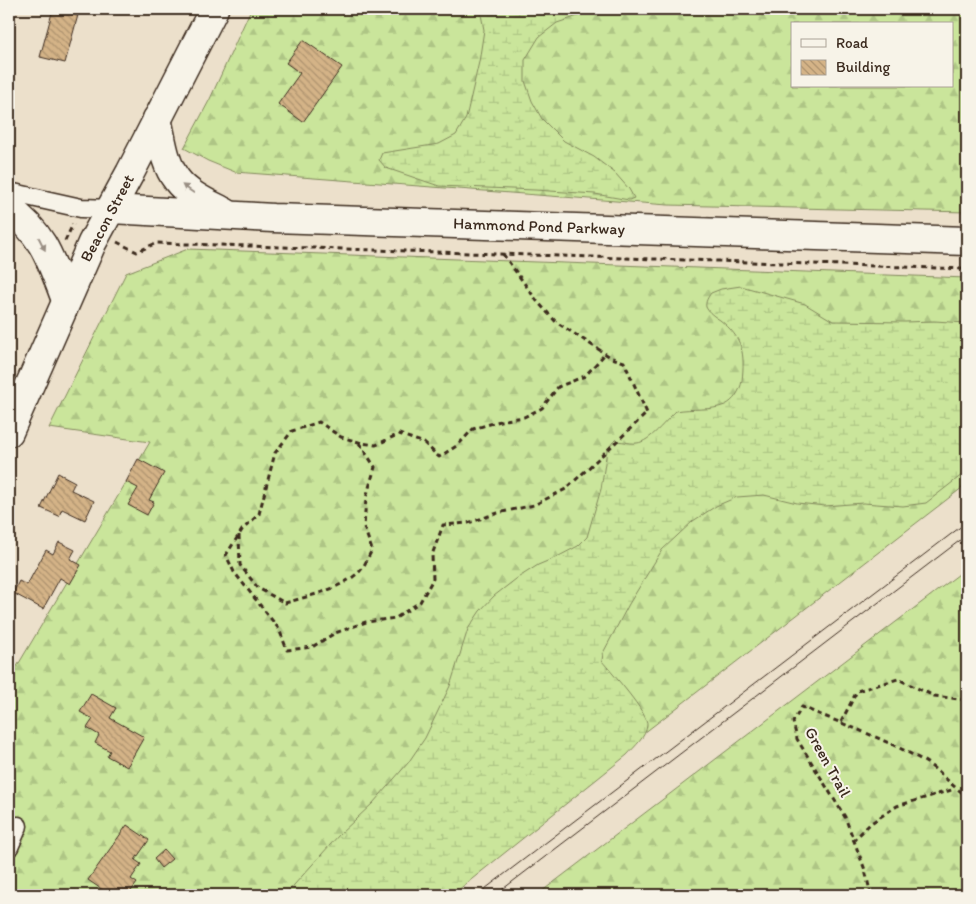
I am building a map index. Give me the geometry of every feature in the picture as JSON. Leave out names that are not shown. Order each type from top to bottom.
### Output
[{"type":"main road","name":"Beacon Street","points":[[9,432],[92,242],[111,209],[214,9]]},
{"type":"main road","points":[[158,119],[169,165],[178,181],[185,188],[229,215]]},
{"type":"main road","points":[[9,209],[28,224],[37,236],[53,266],[66,300]]},
{"type":"main road","name":"Hammond Pond Parkway","points":[[111,209],[229,215],[967,241]]},
{"type":"street","points":[[9,192],[81,208],[111,209]]},
{"type":"street","points":[[9,847],[18,826]]},
{"type":"path","name":"Beacon Street","points":[[62,248],[75,220]]},
{"type":"path","name":"Hammond Pond Parkway","points":[[121,244],[137,252],[159,243],[967,270]]},
{"type":"path","points":[[503,254],[536,301],[556,322],[605,354],[624,362],[648,413],[566,489],[534,505],[498,513],[468,523],[443,525],[432,555],[433,579],[420,602],[396,618],[366,622],[335,633],[312,646],[287,650],[278,629],[234,572],[226,555],[239,534],[259,514],[275,453],[292,431],[319,422],[341,437],[376,445],[399,434],[424,443],[439,457],[458,445],[473,429],[500,421],[524,417],[542,408],[558,387],[585,376],[605,354]]},
{"type":"path","points":[[239,534],[240,566],[258,588],[285,603],[314,595],[339,585],[359,573],[372,550],[364,527],[366,498],[375,466],[359,442]]},
{"type":"path","points":[[840,722],[857,691],[898,680],[934,696],[967,700]]},
{"type":"path","name":"Green Trail","points":[[871,895],[865,870],[845,817],[797,739],[793,722],[802,707],[889,742],[925,761],[955,788],[967,796]]},
{"type":"path","points":[[853,841],[871,824],[897,806],[955,788]]},
{"type":"green space","points":[[251,9],[967,9],[967,212],[668,205],[235,172],[208,161],[184,148],[210,99]]},
{"type":"green space","points":[[480,9],[599,9],[557,23],[539,37],[525,60],[525,81],[532,101],[542,119],[564,141],[594,157],[615,173],[634,198],[629,200],[595,194],[439,186],[386,168],[379,160],[382,153],[439,144],[456,135],[466,118],[479,62],[484,30]]},
{"type":"green space","points":[[188,249],[967,278],[967,484],[434,895],[9,895],[9,680],[150,442],[49,428],[126,273]]},
{"type":"green space","points":[[741,286],[805,304],[833,321],[934,321],[967,323],[967,471],[926,503],[903,506],[863,503],[825,506],[797,503],[764,495],[737,497],[716,506],[693,521],[662,550],[629,604],[603,653],[602,661],[636,703],[646,720],[645,733],[627,755],[452,895],[285,895],[339,835],[373,803],[408,763],[425,738],[450,686],[468,629],[480,611],[494,596],[516,579],[538,565],[578,546],[587,537],[601,489],[607,450],[613,442],[642,442],[652,435],[676,411],[719,407],[731,401],[736,395],[742,381],[743,362],[741,347],[734,333],[710,313],[706,305],[711,293],[721,289]]},
{"type":"green space","points":[[967,568],[967,895],[537,895]]},
{"type":"building","points":[[53,9],[78,15],[65,63],[40,57]]},
{"type":"building","points":[[303,40],[342,67],[303,122],[278,104],[300,73],[286,63]]},
{"type":"building","points":[[138,459],[164,473],[149,500],[154,502],[147,515],[128,505],[138,488],[126,482]]},
{"type":"building","points":[[58,473],[75,482],[71,490],[94,501],[85,520],[62,509],[59,516],[41,508]]},
{"type":"building","points":[[59,542],[75,550],[70,559],[81,565],[70,584],[60,578],[43,609],[13,593],[19,581],[27,585],[46,550],[53,554]]},
{"type":"building","points":[[91,694],[116,708],[110,718],[144,737],[127,767],[107,756],[110,751],[95,743],[99,735],[87,728],[93,719],[80,712]]},
{"type":"building","points":[[127,825],[149,840],[135,860],[141,864],[131,879],[137,883],[128,895],[110,895],[88,880]]},
{"type":"building","points":[[164,850],[172,859],[161,868],[154,859]]},
{"type":"tram line","points":[[477,895],[967,522]]},
{"type":"tram line","points":[[495,895],[967,535]]}]
